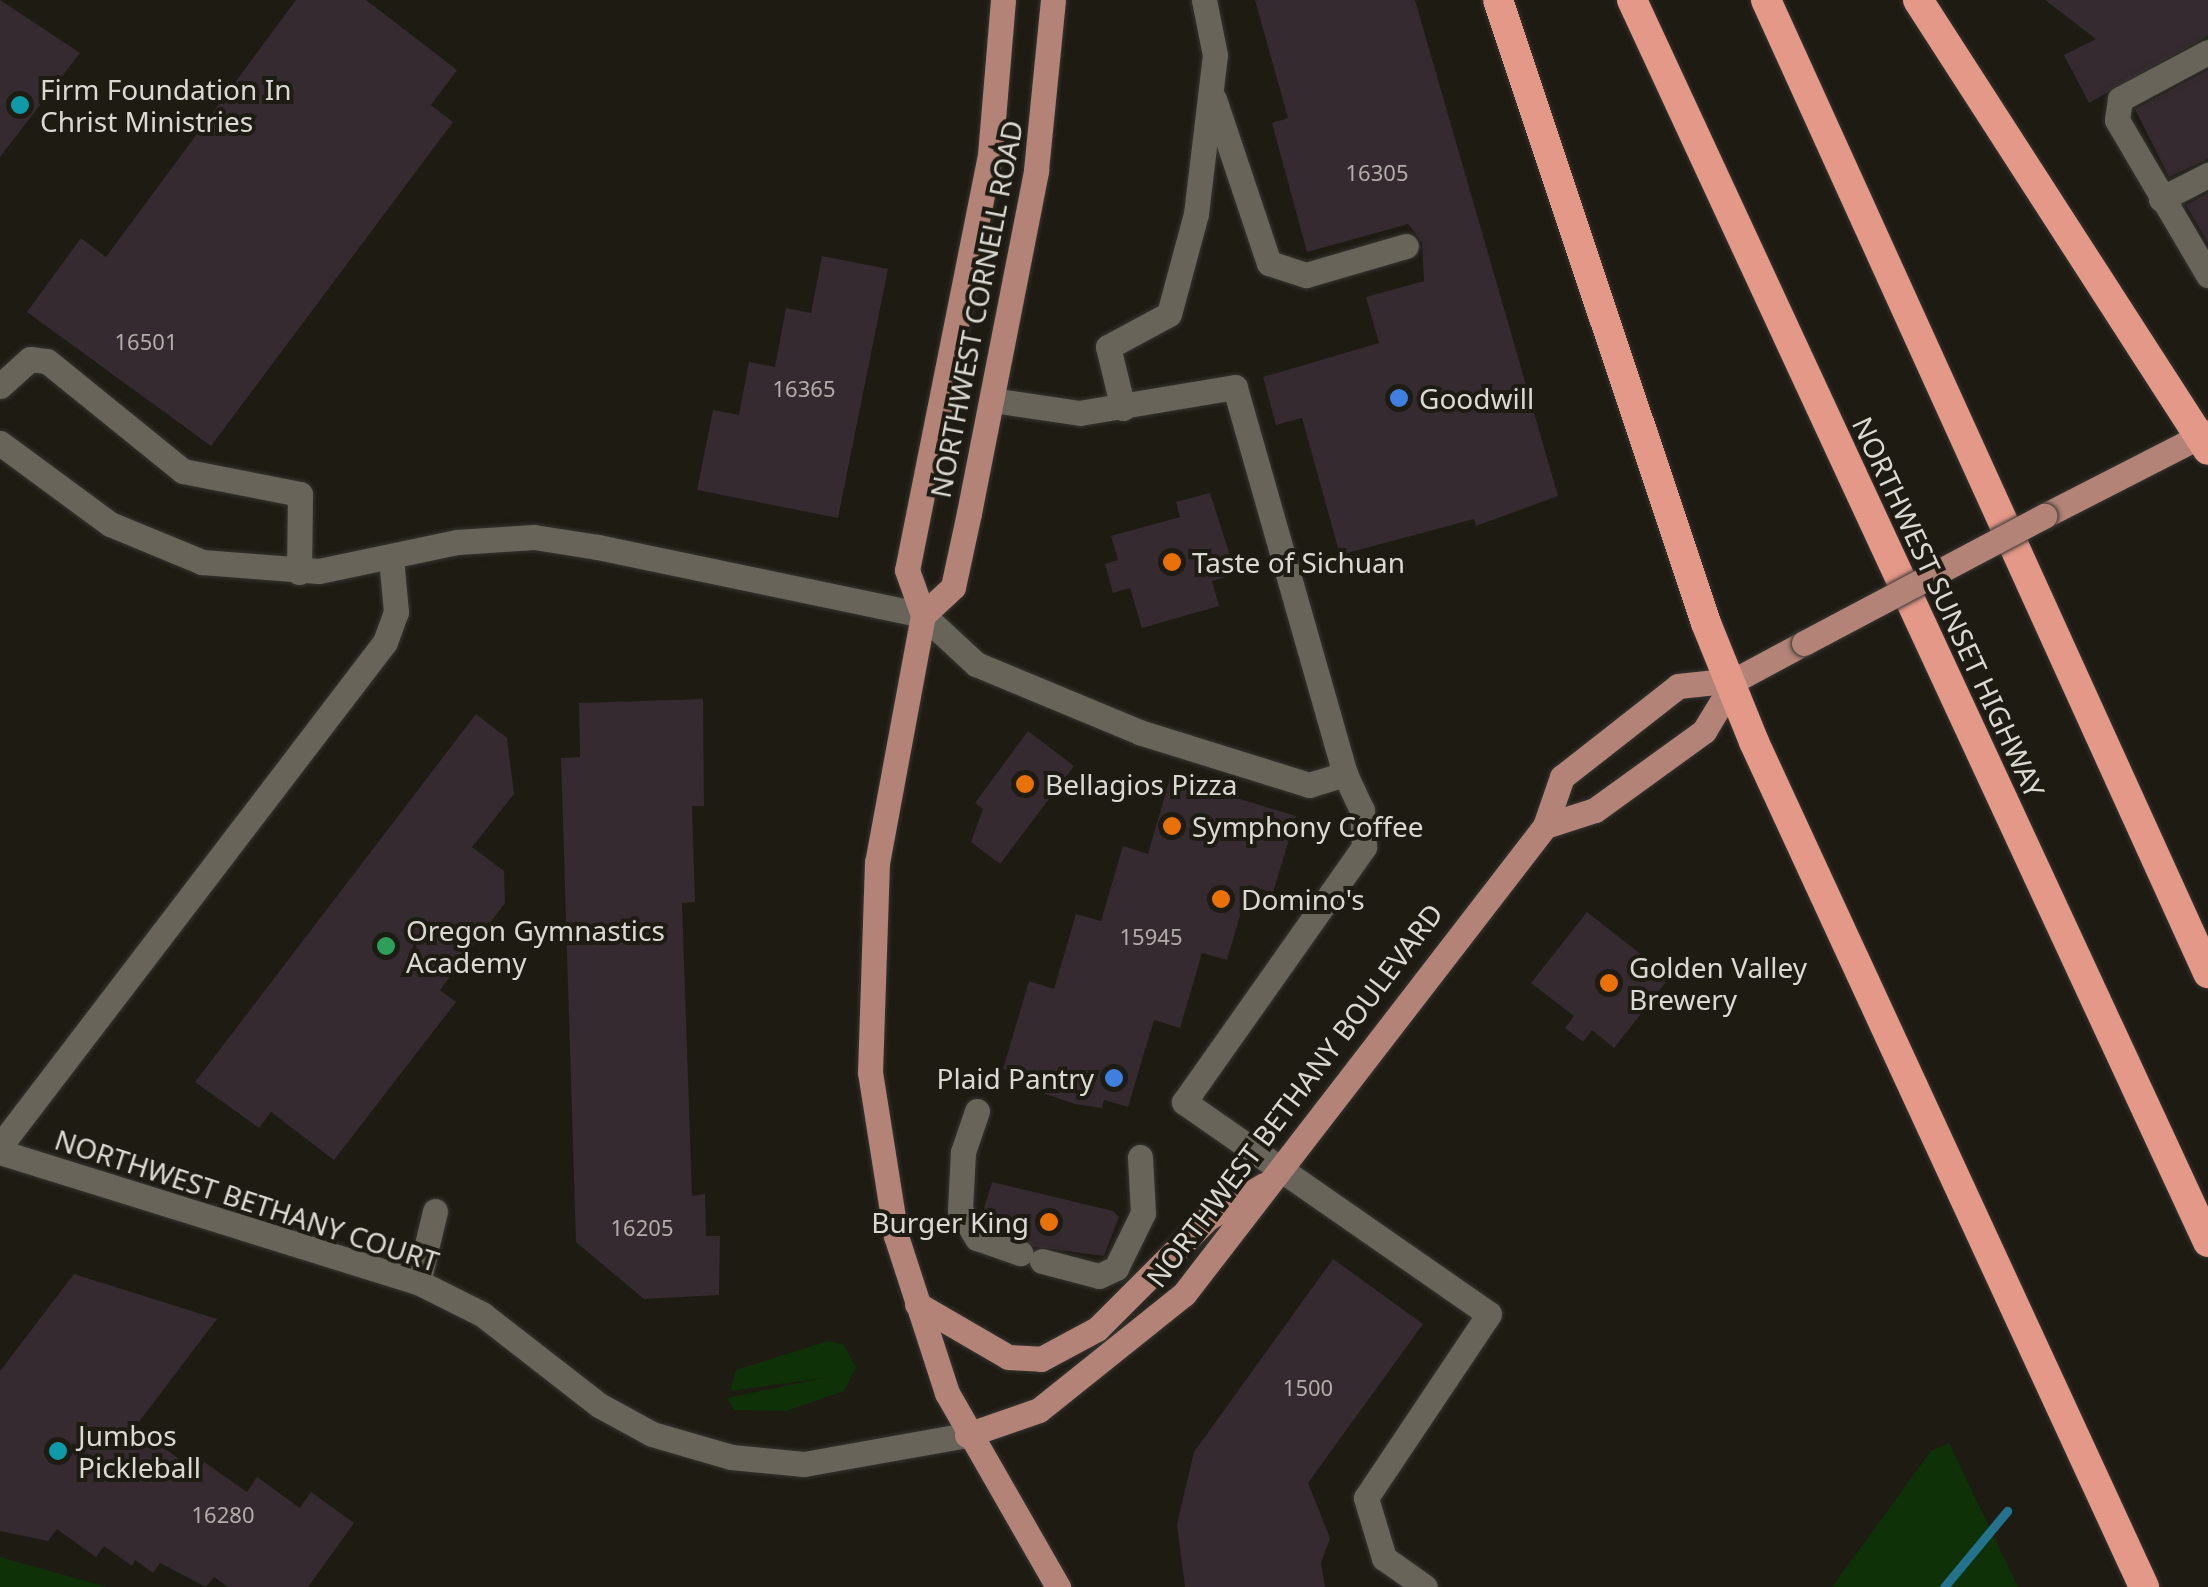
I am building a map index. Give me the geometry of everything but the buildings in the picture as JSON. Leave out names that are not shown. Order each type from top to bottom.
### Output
[{"type":"highway","points":[[1498,0],[1706,623],[1735,680],[1754,742],[2144,1587]]},
{"type":"highway","name":"NORTHWEST SUNSET HIGHWAY","points":[[1632,0],[2208,1242]]},
{"type":"highway","points":[[1766,0],[2208,972]]},
{"type":"highway","points":[[1918,0],[2206,439]]},
{"type":"main road","name":"NORTHWEST CORNELL ROAD","points":[[1003,0],[990,156],[906,570],[923,615],[884,814],[868,943],[875,1115],[896,1236],[917,1304],[967,1435],[1058,1587]]},
{"type":"main road","name":"NORTHWEST CORNELL ROAD","points":[[923,615],[953,587],[1036,170],[1052,0]]},
{"type":"main road","name":"NORTHWEST BETHANY BOULEVARD","points":[[967,1435],[1039,1410],[1093,1373],[1184,1294],[1546,826],[1562,777],[1657,699],[1678,686],[1735,680],[2116,478],[2206,439]]},
{"type":"main road","points":[[1546,826],[1594,810],[1704,731],[1735,680]]},
{"type":"main road","points":[[917,1304],[1008,1357],[1041,1360],[1097,1329],[1208,1218],[1275,1176]]},
{"type":"street","points":[[1123,408],[1108,347],[1158,325],[1179,296],[1211,89],[1214,38],[1204,0]]},
{"type":"street","points":[[2208,52],[2120,99],[2117,120],[2208,275]]},
{"type":"street","points":[[1211,89],[1269,262],[1306,275],[1406,246]]},
{"type":"street","points":[[2161,200],[2208,175]]},
{"type":"street","points":[[0,386],[30,359],[46,361],[184,471],[300,494],[298,572]]},
{"type":"street","points":[[992,400],[1052,412],[1123,408],[1224,384],[1243,398],[1345,774],[1362,810],[1364,847],[1184,1102],[1275,1176],[1490,1314],[1366,1498],[1384,1558],[1424,1587]]},
{"type":"street","points":[[0,444],[110,524],[202,562],[298,572],[391,558],[457,542],[534,537],[923,615],[976,664],[1138,732],[1309,785],[1345,774]]},
{"type":"street","points":[[0,1149],[385,642],[396,612],[391,558]]},
{"type":"street","points":[[977,1111],[963,1152],[960,1210],[977,1238],[1031,1257],[1099,1276],[1116,1268],[1142,1214],[1140,1157]]},
{"type":"street","name":"NORTHWEST BETHANY COURT","points":[[0,1149],[418,1282],[482,1314],[612,1412],[652,1434],[730,1457],[848,1461],[967,1435]]},
{"type":"street","points":[[418,1282],[434,1211]]},
{"type":"green space","points":[[828,1341],[843,1344],[856,1367],[844,1391],[786,1411],[734,1410],[727,1398],[823,1378],[730,1391],[736,1370]]},
{"type":"green space","points":[[1949,1443],[2018,1587],[1832,1587],[1931,1451]]},
{"type":"green space","points":[[0,1557],[107,1587],[0,1587]]},
{"type":"waterway","points":[[1944,1587],[2007,1511]]},
{"type":"place","name":"Firm Foundation In Christ Ministries","points":[[20,105]]},
{"type":"place","name":"Goodwill","points":[[1399,398]]},
{"type":"place","name":"Taste of Sichuan","points":[[1172,562]]},
{"type":"place","name":"Bellagios Pizza","points":[[1025,784]]},
{"type":"place","name":"Symphony Coffee","points":[[1172,826]]},
{"type":"place","name":"Domino's","points":[[1221,899]]},
{"type":"place","name":"Oregon Gymnastics Academy","points":[[386,946]]},
{"type":"place","name":"Golden Valley Brewery","points":[[1609,983]]},
{"type":"place","name":"Plaid Pantry","points":[[1114,1078]]},
{"type":"place","name":"Burger King","points":[[1049,1222]]},
{"type":"place","name":"Jumbos Pickleball","points":[[58,1451]]}]
